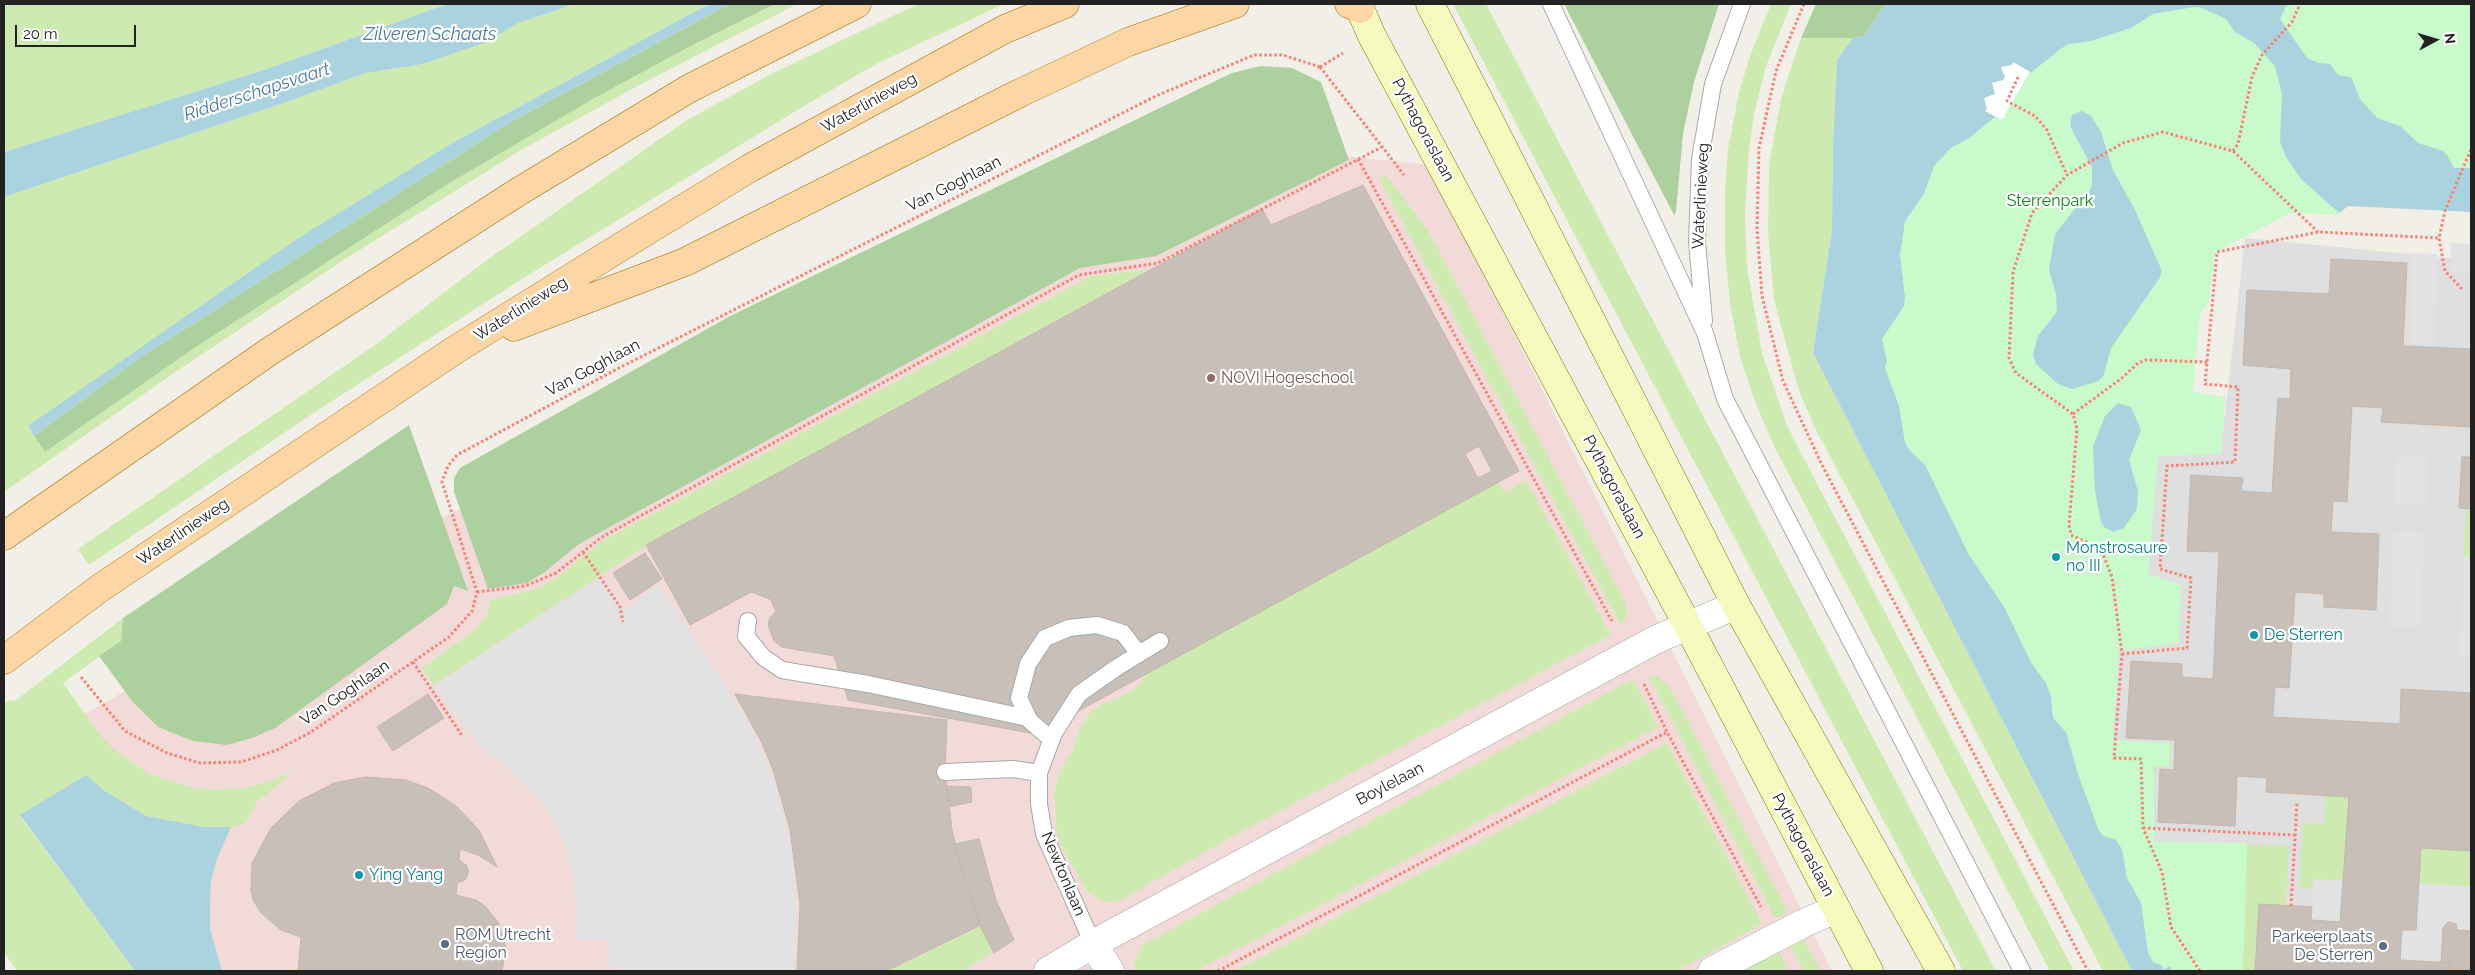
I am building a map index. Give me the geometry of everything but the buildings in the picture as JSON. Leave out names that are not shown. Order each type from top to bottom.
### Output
[{"type":"main road","points":[[4,536],[270,352],[518,192],[690,88],[857,4]]},
{"type":"main road","name":"Waterlinieweg","points":[[4,660],[108,582],[454,350],[750,168],[1005,29],[1065,4]]},
{"type":"main road","points":[[454,350],[685,262],[1020,93],[1128,42],[1235,4]]},
{"type":"main road","points":[[1430,4],[1736,605],[1941,971]]},
{"type":"main road","name":"Pythagoraslaan","points":[[1356,5],[1688,626],[1869,971]]},
{"type":"street","name":"Boylelaan","points":[[1048,971],[1093,944],[1630,654],[1736,605]]},
{"type":"street","points":[[1712,971],[1836,909]]},
{"type":"street","name":"Newtonlaan","points":[[1093,944],[1110,971]]},
{"type":"lane","points":[[1551,4],[1705,333],[1726,398],[2022,971]]},
{"type":"lane","name":"Waterlinieweg","points":[[1705,333],[1697,242],[1700,159],[1713,84],[1742,4]]},
{"type":"lane","points":[[748,621],[746,636],[763,657],[782,670],[868,684],[1028,718]]},
{"type":"lane","points":[[1051,740],[1028,718],[1019,698],[1028,664],[1045,638],[1069,628],[1097,625],[1123,633],[1139,654]]},
{"type":"lane","name":"Newtonlaan","points":[[1093,944],[1044,834],[1039,804],[1039,773],[1051,740],[1079,694],[1160,641]]},
{"type":"lane","points":[[945,772],[1013,769],[1039,773]]},
{"type":"path","points":[[1804,4],[1776,72],[1759,148],[1757,228],[1762,296],[1783,381],[1822,465],[2088,971]]},
{"type":"path","points":[[2233,151],[2238,144],[2252,77],[2262,54],[2292,22],[2300,4]]},
{"type":"path","name":"Van Goghlaan","points":[[81,677],[124,731],[167,753],[200,764],[241,762],[277,750],[311,732],[449,637],[472,611],[476,592],[442,482],[448,466],[457,455],[626,364],[1158,95],[1254,55],[1283,55],[1320,66],[1382,147],[1358,159]]},
{"type":"path","points":[[2018,77],[2007,101],[2036,116],[2047,130],[2067,175]]},
{"type":"path","points":[[2200,971],[2171,927],[2162,872],[2143,828],[2141,759],[2114,758],[2122,654],[2112,577],[2108,563],[2100,549],[2071,535],[2069,525],[2077,430],[2074,414],[2016,373],[2009,358],[2013,272],[2032,213],[2067,175],[2115,146],[2139,137],[2163,132],[2233,151],[2318,232]]},
{"type":"path","points":[[2462,289],[2446,271],[2439,238],[2445,211],[2471,149]]},
{"type":"path","points":[[476,592],[525,586],[556,573],[602,537],[1078,275],[1158,263],[1358,159],[1630,654],[1667,732],[1777,937]]},
{"type":"path","points":[[2122,654],[2187,648],[2191,578],[2160,569],[2167,466],[2235,462],[2238,387],[2205,384],[2218,252],[2318,232],[2439,238]]},
{"type":"path","points":[[2074,414],[2122,378],[2138,363],[2146,360],[2207,362]]},
{"type":"path","points":[[583,552],[620,607],[623,622]]},
{"type":"path","points":[[413,662],[463,737]]},
{"type":"path","points":[[1218,971],[1667,732]]},
{"type":"path","points":[[2291,906],[2297,803]]},
{"type":"path","points":[[2143,828],[2295,835]]},
{"type":"shaded area","points":[[1343,156],[1430,165],[1832,971],[156,971],[4,759],[422,525]]},
{"type":"shaded area","points":[[2245,238],[2471,260],[2471,971],[2203,971],[2092,735],[2094,432],[2222,440]]},
{"type":"shaded area","points":[[2451,243],[2471,244],[2471,272],[2450,271]]},
{"type":"shaded area","points":[[2413,253],[2437,254],[2434,345],[2410,344]]},
{"type":"shaded area","points":[[2397,457],[2427,458],[2426,504],[2395,503]]},
{"type":"shaded area","points":[[2394,532],[2424,533],[2419,627],[2389,626]]},
{"type":"shaded area","points":[[2464,556],[2471,557],[2471,658],[2460,658]]},
{"type":"shaded area","points":[[601,576],[625,610],[658,585],[723,681],[751,727],[774,780],[787,827],[794,869],[797,922],[794,971],[635,971],[607,967],[609,939],[576,939],[576,906],[572,873],[564,841],[553,818],[542,803],[510,769],[484,750],[434,686]]},
{"type":"shaded area","name":"Parkeerplaats De Sterren","points":[[2313,879],[2471,886],[2471,971],[2292,971],[2296,920],[2311,920]]},
{"type":"green space","points":[[4,4],[447,4],[264,70],[4,152]]},
{"type":"green space","points":[[575,4],[709,4],[454,142],[28,427],[45,452],[193,349],[443,187],[593,99],[687,48],[775,4],[797,4],[641,84],[523,149],[345,259],[174,373],[4,492],[4,197],[281,104],[366,73],[423,64],[484,43],[516,24]]},
{"type":"green space","points":[[730,4],[775,4],[687,48],[593,99],[443,187],[193,349],[45,452],[34,436],[141,357],[514,120]]},
{"type":"green space","points":[[918,4],[1004,4],[878,63],[804,106],[525,277],[315,412],[89,565],[78,549],[375,345],[487,260],[687,120],[771,74]]},
{"type":"green space","points":[[1458,4],[1486,4],[1996,971],[1963,971],[1454,6]]},
{"type":"green space","points":[[1564,4],[1719,4],[1694,82],[1683,134],[1676,212],[1674,215]]},
{"type":"green space","points":[[1771,4],[1791,4],[1766,66],[1755,109],[1749,149],[1745,213],[1747,267],[1762,353],[1786,423],[1802,455],[2074,971],[2050,971],[1774,446],[1756,404],[1740,357],[1730,304],[1725,250],[1725,190],[1728,149],[1739,92],[1750,56]]},
{"type":"green space","points":[[1816,4],[1886,4],[1864,36],[1853,38],[1801,38]]},
{"type":"green space","name":"Sterrenpark","points":[[1964,4],[2471,4],[2471,185],[2348,206],[2338,215],[2290,213],[2216,252],[2209,302],[2200,315],[2193,392],[2225,397],[2222,453],[2158,457],[2148,574],[2181,585],[2179,643],[2119,651],[2113,740],[2170,743],[2169,767],[2154,766],[2154,842],[2247,843],[2243,971],[2154,971],[1869,406],[1876,246]]},
{"type":"green space","points":[[1801,38],[1853,38],[1837,60],[1833,144],[1832,230],[1813,353],[2132,971],[2103,971],[1814,426],[1798,388],[1774,300],[1768,233],[1769,165],[1781,99]]},
{"type":"green space","points":[[1260,66],[1292,68],[1321,82],[1349,160],[1156,256],[1080,268],[579,544],[545,572],[527,583],[488,589],[454,492],[454,478],[460,468],[730,316],[1232,73]]},
{"type":"green space","points":[[1386,175],[1424,225],[1437,247],[1625,602],[1627,616],[1622,627],[1379,179]]},
{"type":"green space","points":[[1150,269],[644,547],[434,685],[422,668],[475,630],[486,616],[491,599],[531,591],[554,580],[601,542],[1091,276]]},
{"type":"green space","points":[[409,425],[468,591],[454,586],[447,604],[275,728],[252,738],[227,745],[193,741],[158,727],[132,701],[99,656],[121,641],[123,618]]},
{"type":"green space","points":[[1526,480],[1611,635],[1233,836],[1119,901],[1104,902],[1087,892],[1063,849],[1057,833],[1054,793],[1059,774],[1073,749],[1081,726],[1091,712],[1102,704],[1135,689],[1148,672],[1499,482],[1505,493]]},
{"type":"green space","points":[[2466,511],[2471,511],[2471,557],[2464,556]]},
{"type":"green space","points":[[123,618],[121,641],[63,683],[97,731],[114,750],[149,774],[194,788],[218,790],[245,788],[270,781],[294,771],[258,801],[244,825],[204,827],[146,816],[103,790],[86,775],[20,816],[135,971],[17,971],[4,952],[4,704],[9,700],[15,701]]},
{"type":"green space","points":[[2118,649],[2113,741],[2171,743],[2170,767],[2155,767],[2152,842],[2289,846],[2286,905],[2259,905],[2255,971],[2208,971],[2097,738]]},
{"type":"green space","points":[[1648,675],[1657,677],[1670,687],[1788,912],[1775,918]]},
{"type":"green space","points":[[1633,679],[1658,727],[1196,971],[1135,971],[1135,961],[1142,945]]},
{"type":"green space","points":[[1667,743],[1762,924],[1677,971],[1235,971]]},
{"type":"green space","points":[[2326,795],[2349,797],[2343,890],[2299,888],[2303,823],[2324,824]]},
{"type":"green space","points":[[2421,848],[2471,851],[2471,923],[2419,884]]},
{"type":"green space","points":[[981,926],[992,953],[963,971],[888,971]]},
{"type":"green space","points":[[1804,940],[1821,971],[1804,971],[1791,946]]},
{"type":"green space","points":[[1779,952],[1789,971],[1741,971]]},
{"type":"water","name":"Zilveren Schaats","points":[[447,4],[575,4],[516,24],[484,43],[423,64],[366,73],[281,104],[4,197],[4,152],[264,70]]},
{"type":"water","points":[[709,4],[730,4],[514,120],[141,357],[34,436],[28,426],[297,239],[454,142]]},
{"type":"water","points":[[1886,4],[2287,4],[2280,19],[2307,58],[2319,63],[2330,64],[2338,75],[2351,77],[2360,99],[2377,118],[2400,126],[2418,143],[2443,151],[2454,168],[2471,168],[2471,212],[2348,206],[2339,213],[2301,179],[2286,157],[2280,142],[2282,95],[2275,66],[2254,43],[2235,32],[2226,19],[2202,8],[2194,7],[2153,14],[2131,28],[2091,41],[2068,44],[2059,50],[2028,75],[2002,120],[1995,117],[1969,138],[1951,148],[1934,166],[1924,194],[1905,221],[1900,255],[1905,297],[1904,306],[1882,339],[1887,361],[1885,368],[1899,406],[1905,443],[1910,451],[1925,465],[1969,555],[2004,607],[2032,664],[2046,683],[2051,696],[2053,718],[2066,732],[2078,774],[2098,829],[2103,836],[2116,840],[2122,849],[2127,878],[2141,903],[2148,953],[2153,962],[2161,965],[2164,970],[2170,966],[2172,971],[2132,971],[1813,353],[1832,230],[1833,144],[1837,60],[1853,38],[1864,36]]},
{"type":"water","points":[[2082,111],[2091,116],[2101,132],[2113,170],[2135,210],[2162,271],[2159,279],[2111,348],[2104,375],[2099,381],[2072,389],[2058,384],[2036,364],[2033,355],[2038,336],[2057,312],[2056,295],[2049,269],[2055,234],[2090,190],[2092,184],[2092,167],[2070,126],[2072,115]]},
{"type":"water","points":[[2118,403],[2131,407],[2141,430],[2129,460],[2138,491],[2137,509],[2124,528],[2113,532],[2104,527],[2101,522],[2095,491],[2093,447],[2105,416]]},
{"type":"water","points":[[86,775],[103,790],[146,816],[204,827],[231,827],[217,859],[211,881],[210,929],[222,971],[135,971],[20,815]]},
{"type":"pier","points":[[2013,62],[2030,72],[2002,120],[1985,111],[1987,109],[1984,98],[1995,94],[1992,83],[2003,80],[2005,77],[2001,67],[2012,65]]},
{"type":"place","name":"NOVI Hogeschool","points":[[1211,378]]},
{"type":"place","name":"Monstrosaure no III","points":[[2056,557]]},
{"type":"place","name":"De Sterren","points":[[2254,635]]},
{"type":"place","name":"Ying Yang","points":[[359,875]]},
{"type":"place","name":"ROM Utrecht Region","points":[[445,944]]},
{"type":"place","name":"Parkeerplaats De Sterren","points":[[2383,946]]},
{"type":"water label","name":"Ridderschapsvaart","points":[[257,92]]}]
